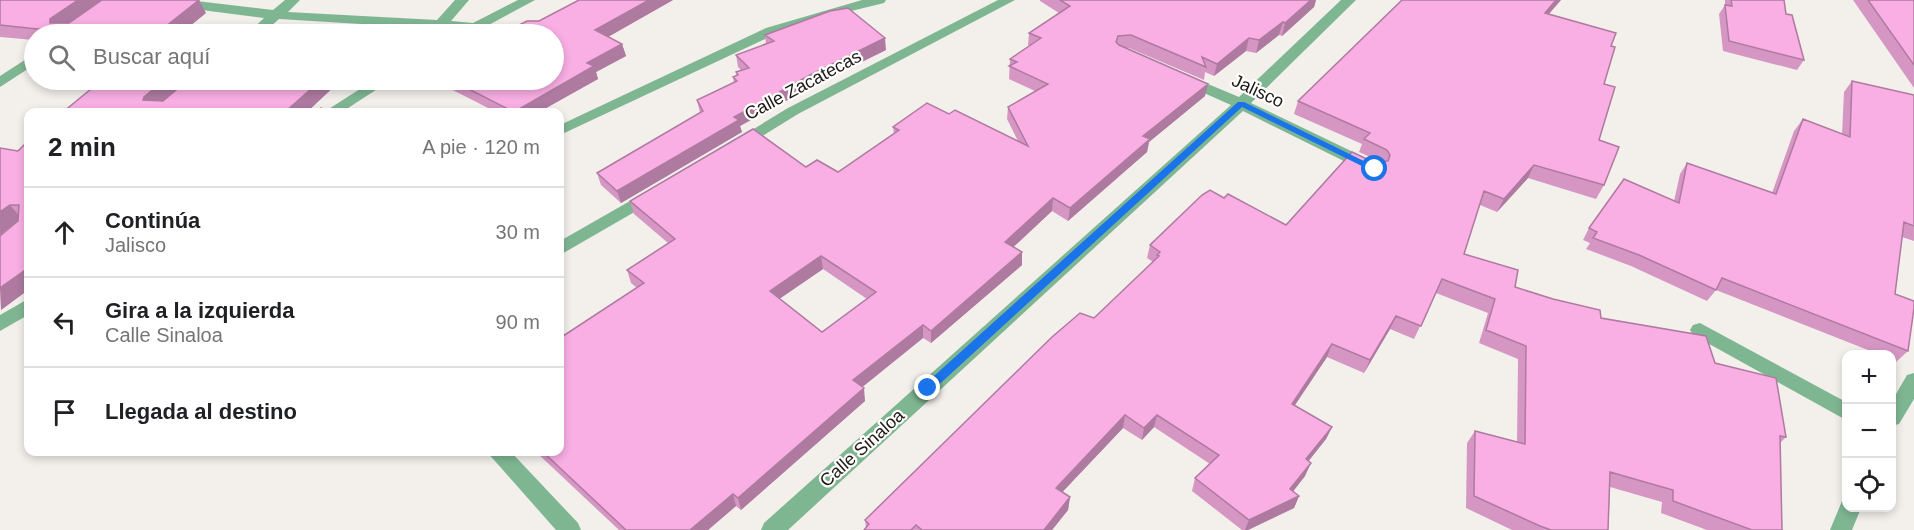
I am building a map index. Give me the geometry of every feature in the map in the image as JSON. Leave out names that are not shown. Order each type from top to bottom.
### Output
[{"type":"street","points":[[155,0],[277,15],[450,24]]},
{"type":"street","points":[[266,24],[293,0]]},
{"type":"street","points":[[442,23],[462,0]]},
{"type":"street","points":[[482,24],[528,0]]},
{"type":"street","points":[[564,129],[771,31],[826,13],[879,0]]},
{"type":"street","name":"Calle Zacatecas","points":[[722,153],[793,111],[1008,0]]},
{"type":"street","name":"Calle Sinaloa","points":[[772,530],[1241,104],[1349,0]]},
{"type":"street","points":[[0,83],[24,65]]},
{"type":"street","name":"Jalisco","points":[[1166,71],[1241,104],[1375,169]]},
{"type":"street","points":[[338,108],[368,90]]},
{"type":"street","points":[[564,247],[661,189]]},
{"type":"street","points":[[0,324],[24,309]]},
{"type":"street","points":[[1700,330],[1842,410]]},
{"type":"street","points":[[1896,411],[1914,381]]},
{"type":"street","points":[[502,456],[570,530]]},
{"type":"street","points":[[1841,530],[1848,512]]},
{"type":"building","points":[[0,0],[78,0],[50,19],[50,23],[69,23],[102,0],[199,0],[169,24],[24,24],[24,28],[0,25]]},
{"type":"building","points":[[579,0],[649,0],[595,30],[622,44],[587,63],[594,66],[564,83],[564,24],[521,24],[527,21],[539,21]]},
{"type":"building","points":[[1060,0],[1311,0],[1285,23],[1283,22],[1259,40],[1249,38],[1217,64],[1202,57],[1206,67],[1131,35],[1118,36],[1116,42],[1119,45],[1208,84],[1143,136],[1150,139],[1070,208],[1053,198],[1005,242],[1022,252],[931,331],[923,325],[853,380],[864,388],[738,498],[733,494],[690,530],[626,530],[547,456],[564,456],[564,335],[644,283],[627,270],[675,239],[630,201],[753,129],[806,167],[817,160],[838,172],[899,130],[893,127],[927,103],[949,114],[955,110],[1028,146],[1008,107],[1048,84],[1009,66],[1017,62],[1010,59],[1041,38],[1029,33],[1070,6]],"holes":[[[821,256],[876,292],[822,332],[770,291]]]},
{"type":"building","points":[[1402,0],[1556,0],[1545,13],[1616,33],[1611,46],[1615,47],[1604,84],[1615,87],[1599,140],[1619,147],[1604,185],[1534,165],[1504,199],[1484,191],[1464,254],[1518,270],[1515,287],[1600,310],[1601,318],[1706,336],[1715,363],[1776,378],[1786,437],[1780,436],[1782,530],[1752,530],[1673,501],[1673,490],[1610,472],[1608,530],[1551,530],[1474,496],[1475,431],[1525,444],[1526,346],[1486,330],[1495,299],[1442,279],[1421,326],[1396,316],[1370,360],[1332,344],[1292,404],[1332,427],[1306,459],[1311,463],[1290,489],[1299,496],[1249,520],[1195,478],[1219,455],[1157,415],[1144,428],[1125,415],[1056,488],[1070,497],[1044,530],[922,530],[916,525],[911,530],[864,530],[869,524],[865,520],[1052,337],[1080,313],[1094,318],[1159,256],[1157,255],[1160,252],[1150,245],[1202,195],[1210,190],[1224,198],[1228,194],[1286,225],[1352,152],[1373,162],[1388,161],[1390,155],[1387,150],[1364,139],[1370,133],[1298,101]]},
{"type":"building","points":[[1731,0],[1784,0],[1786,14],[1792,15],[1804,60],[1729,41],[1725,5],[1732,6]]},
{"type":"building","points":[[1868,0],[1914,0],[1914,65]]},
{"type":"building","points":[[848,8],[885,38],[812,74],[734,117],[739,120],[617,191],[597,173],[703,111],[697,100],[737,81],[733,77],[738,75],[736,72],[749,68],[736,55],[774,41],[765,35],[830,11]]},
{"type":"building","points":[[1852,81],[1914,95],[1914,226],[1904,222],[1895,294],[1914,301],[1908,351],[1722,278],[1716,290],[1639,255],[1593,238],[1597,232],[1589,228],[1624,179],[1679,203],[1687,163],[1776,194],[1803,119],[1850,137]]},
{"type":"building","points":[[90,90],[152,90],[143,100],[163,101],[176,90],[310,90],[290,108],[68,108]]},
{"type":"building","points":[[471,90],[552,90],[521,108],[506,108]]},
{"type":"building","points":[[24,145],[24,271],[0,288],[0,236],[18,221],[19,205],[10,205],[0,212],[0,148],[18,151]]},
{"type":"route","points":[[928,388],[1241,104],[1375,169]]}]
